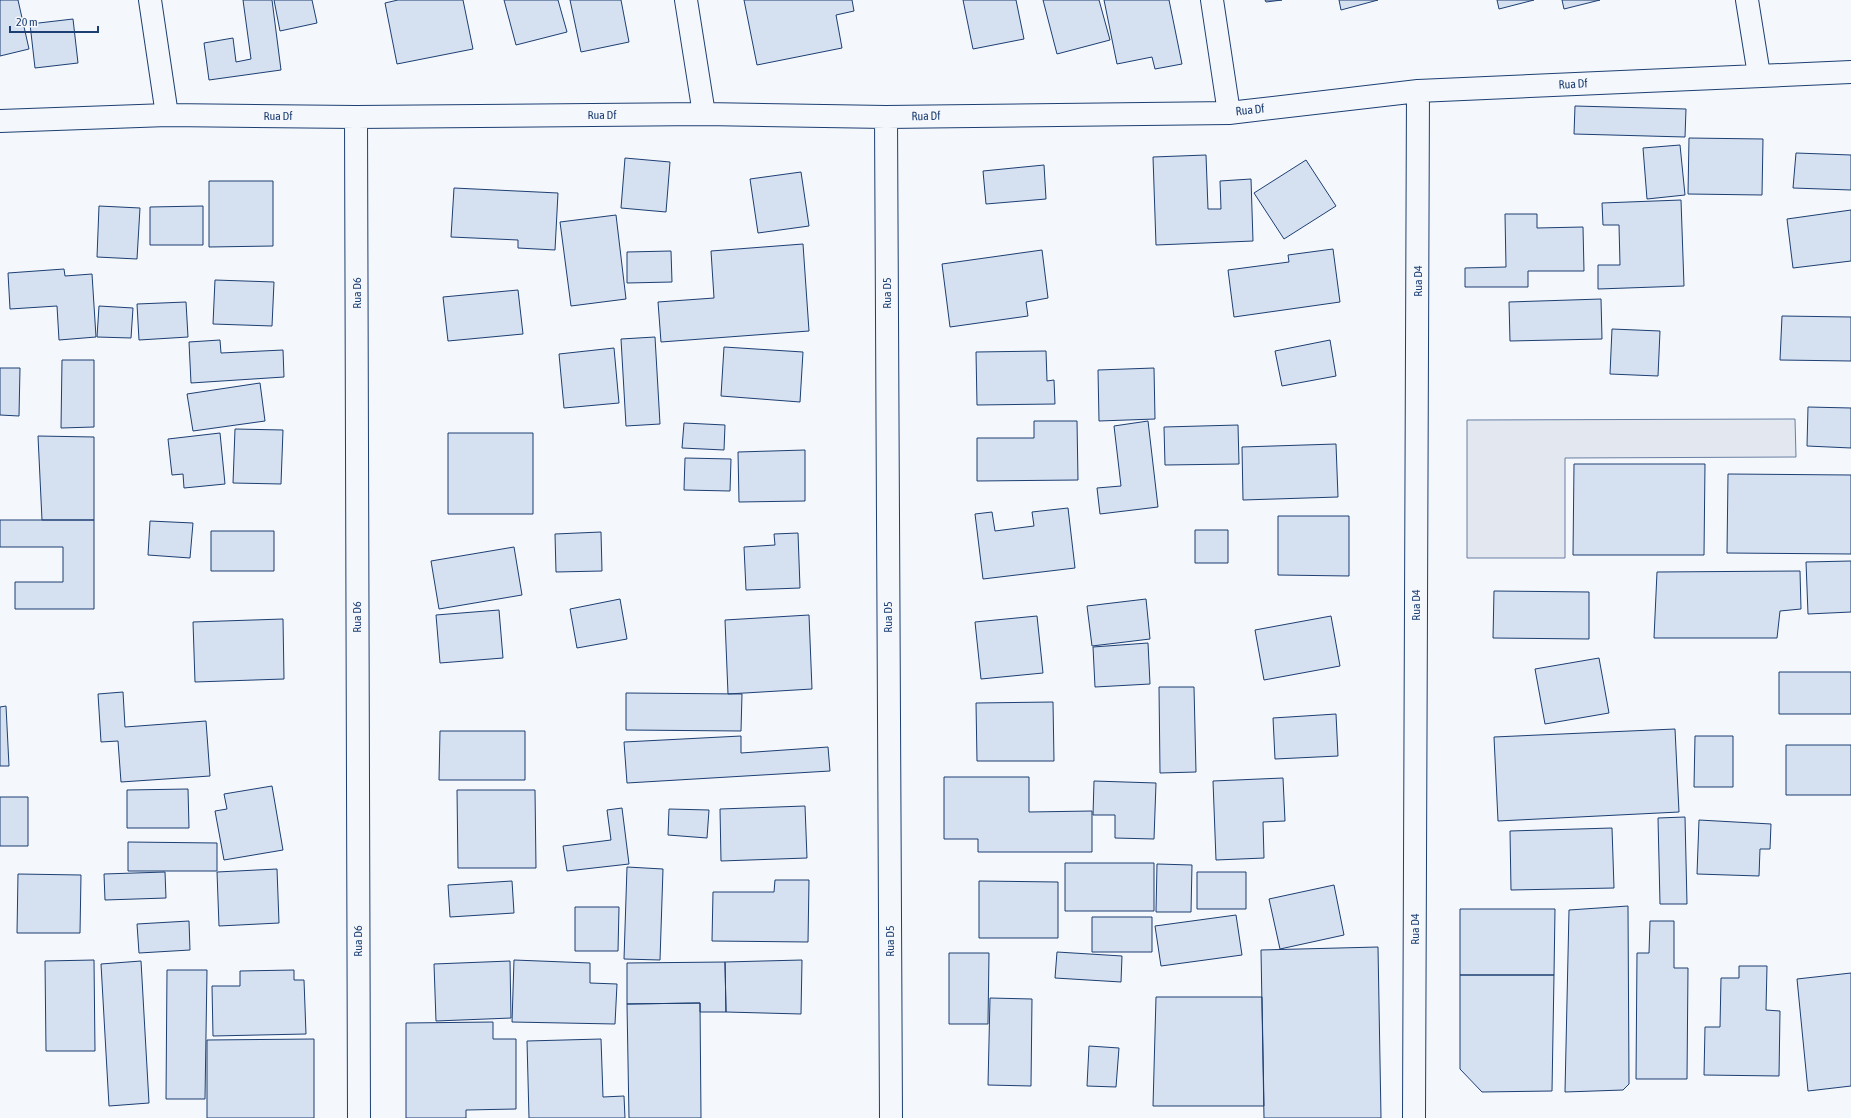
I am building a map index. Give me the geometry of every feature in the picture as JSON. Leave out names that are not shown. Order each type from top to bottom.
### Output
[{"type":"street","points":[[150,0],[167,115]]},
{"type":"street","points":[[686,0],[704,114]]},
{"type":"street","points":[[1212,0],[1228,113]]},
{"type":"street","points":[[1747,0],[1759,75]]},
{"type":"street","name":"Rua Df","points":[[0,121],[167,115],[356,117],[704,114],[886,116],[1228,113],[1418,91],[1851,72]]},
{"type":"street","name":"Rua D4","points":[[1414,1118],[1418,91]]},
{"type":"street","name":"Rua D5","points":[[886,116],[891,1118]]},
{"type":"street","name":"Rua D6","points":[[356,117],[358,1118]]},
{"type":"shaded area","points":[[1795,419],[1796,457],[1565,458],[1565,558],[1467,558],[1467,420]]},
{"type":"building","points":[[0,0],[18,0],[29,49],[0,56]]},
{"type":"building","points":[[243,0],[272,0],[281,70],[209,80],[204,43],[233,38],[236,62],[251,59]]},
{"type":"building","points":[[274,0],[312,0],[317,23],[280,31]]},
{"type":"building","points":[[398,0],[463,0],[473,49],[397,64],[385,3]]},
{"type":"building","points":[[504,0],[558,0],[567,32],[516,45]]},
{"type":"building","points":[[570,0],[621,0],[629,42],[581,52]]},
{"type":"building","points":[[744,0],[852,0],[854,11],[836,15],[842,48],[757,65]]},
{"type":"building","points":[[963,0],[1016,0],[1024,39],[973,49]]},
{"type":"building","points":[[1043,0],[1099,0],[1110,40],[1057,54]]},
{"type":"building","points":[[1104,0],[1169,0],[1182,64],[1155,69],[1152,57],[1117,64]]},
{"type":"building","points":[[1265,0],[1282,0],[1266,2]]},
{"type":"building","points":[[1339,0],[1378,0],[1341,10]]},
{"type":"building","points":[[1497,0],[1534,0],[1499,9]]},
{"type":"building","points":[[1562,0],[1600,0],[1564,9]]},
{"type":"building","points":[[73,19],[78,63],[35,68],[30,24]]},
{"type":"building","points":[[1575,106],[1686,109],[1685,137],[1574,134]]},
{"type":"building","points":[[1689,138],[1763,139],[1762,195],[1688,194]]},
{"type":"building","points":[[1680,145],[1685,195],[1647,199],[1643,148]]},
{"type":"building","points":[[1796,153],[1851,155],[1851,190],[1793,188]]},
{"type":"building","points":[[1206,155],[1208,209],[1221,209],[1220,181],[1251,179],[1253,241],[1156,245],[1153,157]]},
{"type":"building","points":[[625,158],[670,162],[666,212],[621,208]]},
{"type":"building","points":[[1306,160],[1336,206],[1284,239],[1254,193]]},
{"type":"building","points":[[1044,165],[1046,199],[986,204],[983,171]]},
{"type":"building","points":[[801,172],[809,226],[758,233],[750,179]]},
{"type":"building","points":[[209,181],[273,181],[273,246],[209,247]]},
{"type":"building","points":[[454,188],[558,193],[555,250],[518,248],[518,240],[451,237]]},
{"type":"building","points":[[1681,200],[1684,286],[1598,289],[1598,265],[1620,265],[1619,225],[1603,225],[1602,203]]},
{"type":"building","points":[[99,206],[140,208],[137,259],[97,257]]},
{"type":"building","points":[[203,206],[203,245],[150,245],[150,207]]},
{"type":"building","points":[[1851,210],[1851,261],[1793,268],[1787,219]]},
{"type":"building","points":[[1505,214],[1537,214],[1537,228],[1583,227],[1584,271],[1528,271],[1528,287],[1465,287],[1465,268],[1506,267]]},
{"type":"building","points":[[616,215],[626,299],[571,306],[560,222]]},
{"type":"building","points":[[803,244],[809,331],[661,342],[658,302],[714,298],[711,251]]},
{"type":"building","points":[[1333,249],[1340,302],[1234,317],[1228,270],[1289,262],[1288,255]]},
{"type":"building","points":[[1042,250],[1048,298],[1026,302],[1028,316],[950,327],[942,264]]},
{"type":"building","points":[[671,251],[672,282],[627,283],[627,252]]},
{"type":"building","points":[[64,269],[65,276],[92,274],[96,337],[59,340],[57,306],[10,309],[8,273]]},
{"type":"building","points":[[215,280],[274,282],[272,326],[213,324]]},
{"type":"building","points":[[518,290],[523,334],[448,341],[443,297]]},
{"type":"building","points":[[1601,299],[1602,339],[1510,341],[1509,302]]},
{"type":"building","points":[[186,302],[188,337],[139,340],[137,304]]},
{"type":"building","points":[[99,306],[133,308],[131,338],[97,337]]},
{"type":"building","points":[[1782,316],[1851,317],[1851,361],[1780,360]]},
{"type":"building","points":[[1612,329],[1660,331],[1658,376],[1610,374]]},
{"type":"building","points":[[655,337],[660,424],[626,426],[621,339]]},
{"type":"building","points":[[220,340],[221,353],[283,350],[284,377],[191,383],[189,342]]},
{"type":"building","points":[[1330,340],[1336,376],[1282,386],[1275,351]]},
{"type":"building","points":[[724,347],[803,352],[800,402],[721,396]]},
{"type":"building","points":[[614,348],[619,403],[564,408],[559,354]]},
{"type":"building","points":[[1046,351],[1047,381],[1054,380],[1055,404],[977,405],[976,352]]},
{"type":"building","points":[[62,360],[94,360],[94,427],[61,428]]},
{"type":"building","points":[[0,368],[20,368],[19,416],[0,415]]},
{"type":"building","points":[[1154,368],[1155,419],[1099,421],[1098,370]]},
{"type":"building","points":[[260,383],[265,421],[193,431],[187,394]]},
{"type":"building","points":[[1808,407],[1851,408],[1851,448],[1807,446]]},
{"type":"building","points":[[1034,421],[1077,421],[1078,480],[977,481],[977,438],[1034,438]]},
{"type":"building","points":[[1148,421],[1158,507],[1100,514],[1097,488],[1121,486],[1114,426]]},
{"type":"building","points":[[684,423],[725,425],[724,450],[682,448]]},
{"type":"building","points":[[1238,425],[1239,464],[1165,465],[1164,427]]},
{"type":"building","points":[[235,429],[283,430],[281,484],[233,483]]},
{"type":"building","points":[[220,433],[225,484],[184,488],[183,474],[172,475],[168,439]]},
{"type":"building","points":[[448,433],[533,433],[533,514],[448,514]]},
{"type":"building","points":[[38,436],[94,437],[94,520],[42,520]]},
{"type":"building","points":[[1336,444],[1338,497],[1243,500],[1242,447]]},
{"type":"building","points":[[805,450],[805,501],[739,502],[738,452]]},
{"type":"building","points":[[685,458],[731,459],[730,491],[684,490]]},
{"type":"building","points":[[1574,464],[1705,464],[1704,555],[1573,555]]},
{"type":"building","points":[[1728,474],[1851,475],[1851,554],[1727,553]]},
{"type":"building","points":[[1068,508],[1075,568],[983,579],[975,514],[992,512],[995,531],[1034,526],[1032,512]]},
{"type":"building","points":[[1278,516],[1349,516],[1349,576],[1278,575]]},
{"type":"building","points":[[0,520],[94,520],[94,609],[15,609],[15,582],[63,582],[63,547],[0,547]]},
{"type":"building","points":[[150,521],[193,523],[190,558],[148,555]]},
{"type":"building","points":[[1195,530],[1228,530],[1228,563],[1195,563]]},
{"type":"building","points":[[211,531],[274,531],[274,571],[211,571]]},
{"type":"building","points":[[601,532],[602,571],[556,572],[555,534]]},
{"type":"building","points":[[798,533],[800,588],[746,590],[744,547],[775,545],[774,534]]},
{"type":"building","points":[[514,547],[522,595],[439,609],[431,561]]},
{"type":"building","points":[[1851,561],[1851,612],[1808,614],[1806,562]]},
{"type":"building","points":[[1800,571],[1801,609],[1780,611],[1777,638],[1654,638],[1657,572]]},
{"type":"building","points":[[1494,591],[1589,592],[1589,639],[1493,638]]},
{"type":"building","points":[[620,599],[627,639],[577,648],[570,609]]},
{"type":"building","points":[[1146,599],[1150,639],[1092,646],[1087,606]]},
{"type":"building","points":[[499,610],[503,658],[440,663],[436,615]]},
{"type":"building","points":[[809,615],[812,689],[728,694],[725,620]]},
{"type":"building","points":[[1037,616],[1043,673],[981,679],[975,622]]},
{"type":"building","points":[[1331,616],[1340,666],[1264,680],[1255,630]]},
{"type":"building","points":[[283,619],[284,679],[195,682],[193,622]]},
{"type":"building","points":[[1148,643],[1150,684],[1095,687],[1093,647]]},
{"type":"building","points":[[1599,658],[1609,713],[1545,724],[1535,669]]},
{"type":"building","points":[[1779,672],[1851,672],[1851,714],[1779,714]]},
{"type":"building","points":[[1159,687],[1194,687],[1196,772],[1160,773]]},
{"type":"building","points":[[123,692],[125,727],[206,721],[210,776],[121,782],[118,741],[101,742],[98,694]]},
{"type":"building","points":[[626,693],[742,694],[741,731],[626,730]]},
{"type":"building","points":[[1053,702],[1054,761],[977,761],[976,703]]},
{"type":"building","points":[[6,706],[9,766],[0,766],[0,707]]},
{"type":"building","points":[[1336,714],[1338,756],[1275,759],[1273,718]]},
{"type":"building","points":[[1675,729],[1679,812],[1498,821],[1494,737]]},
{"type":"building","points":[[440,731],[525,731],[525,780],[439,780]]},
{"type":"building","points":[[741,736],[741,753],[828,747],[830,771],[627,783],[624,742]]},
{"type":"building","points":[[1695,736],[1733,736],[1733,787],[1694,787]]},
{"type":"building","points":[[1786,745],[1851,745],[1851,795],[1786,795]]},
{"type":"building","points":[[944,777],[1029,777],[1029,812],[1092,811],[1092,852],[978,852],[978,839],[944,839]]},
{"type":"building","points":[[1283,778],[1285,821],[1263,822],[1264,858],[1216,860],[1213,781]]},
{"type":"building","points":[[1094,781],[1156,783],[1154,839],[1115,838],[1115,815],[1093,815]]},
{"type":"building","points":[[272,786],[283,850],[224,860],[215,811],[227,809],[224,794]]},
{"type":"building","points":[[188,789],[189,828],[127,828],[127,790]]},
{"type":"building","points":[[457,790],[535,790],[536,868],[458,868]]},
{"type":"building","points":[[0,797],[28,797],[28,846],[0,846]]},
{"type":"building","points":[[805,806],[807,858],[721,861],[720,809]]},
{"type":"building","points":[[622,808],[629,864],[567,871],[563,846],[611,840],[607,810]]},
{"type":"building","points":[[669,809],[709,810],[707,838],[668,835]]},
{"type":"building","points":[[1685,817],[1687,904],[1660,904],[1658,818]]},
{"type":"building","points":[[1699,820],[1771,824],[1770,849],[1760,849],[1759,876],[1697,874]]},
{"type":"building","points":[[1612,828],[1614,888],[1511,890],[1510,831]]},
{"type":"building","points":[[128,842],[217,843],[217,871],[128,871]]},
{"type":"building","points":[[1065,863],[1154,863],[1154,911],[1065,911]]},
{"type":"building","points":[[1157,864],[1192,865],[1191,912],[1156,912]]},
{"type":"building","points":[[627,867],[663,869],[660,960],[624,959]]},
{"type":"building","points":[[277,869],[279,923],[219,926],[217,872]]},
{"type":"building","points":[[165,872],[166,898],[105,900],[104,874]]},
{"type":"building","points":[[1197,872],[1246,872],[1246,909],[1197,909]]},
{"type":"building","points":[[18,874],[81,875],[80,933],[17,933]]},
{"type":"building","points":[[775,880],[809,880],[808,942],[712,941],[713,892],[774,892]]},
{"type":"building","points":[[512,881],[514,913],[450,917],[448,885]]},
{"type":"building","points":[[979,881],[1058,882],[1058,938],[979,938]]},
{"type":"building","points":[[1334,885],[1344,935],[1280,949],[1269,899]]},
{"type":"building","points":[[1628,906],[1629,1084],[1623,1090],[1565,1092],[1569,910]]},
{"type":"building","points":[[575,907],[619,907],[618,951],[575,951]]},
{"type":"building","points":[[1460,909],[1555,909],[1554,975],[1460,975]]},
{"type":"building","points":[[1236,915],[1242,955],[1161,966],[1155,926]]},
{"type":"building","points":[[1092,917],[1152,917],[1152,952],[1092,952]]},
{"type":"building","points":[[189,921],[190,950],[139,953],[137,924]]},
{"type":"building","points":[[1650,921],[1674,921],[1674,968],[1688,968],[1687,1079],[1636,1079],[1637,953],[1649,953]]},
{"type":"building","points":[[1378,947],[1381,1118],[1264,1118],[1261,950]]},
{"type":"building","points":[[1057,952],[1122,956],[1121,982],[1055,978]]},
{"type":"building","points":[[949,953],[989,953],[988,1024],[949,1024]]},
{"type":"building","points":[[94,960],[95,1051],[46,1051],[45,961]]},
{"type":"building","points":[[514,960],[590,963],[590,983],[617,984],[615,1024],[512,1022]]},
{"type":"building","points":[[802,960],[801,1014],[726,1012],[725,962]]},
{"type":"building","points":[[141,961],[149,1103],[109,1106],[101,964]]},
{"type":"building","points":[[510,961],[511,1018],[436,1021],[434,964]]},
{"type":"building","points":[[725,962],[726,1012],[700,1012],[700,1003],[627,1004],[627,963]]},
{"type":"building","points":[[1739,966],[1767,966],[1766,1010],[1780,1011],[1779,1076],[1704,1075],[1705,1027],[1720,1027],[1721,978],[1739,978]]},
{"type":"building","points":[[167,970],[207,970],[205,1099],[166,1099]]},
{"type":"building","points":[[294,970],[294,980],[304,980],[306,1034],[213,1036],[212,986],[240,986],[240,971]]},
{"type":"building","points":[[1851,973],[1851,1086],[1808,1091],[1797,979]]},
{"type":"building","points":[[1460,975],[1554,975],[1552,1091],[1482,1092],[1460,1069]]},
{"type":"building","points":[[1156,997],[1262,997],[1264,1106],[1153,1106]]},
{"type":"building","points":[[990,998],[1032,999],[1031,1086],[988,1085]]},
{"type":"building","points":[[700,1003],[701,1118],[629,1118],[627,1004]]},
{"type":"building","points":[[493,1022],[493,1039],[516,1039],[516,1109],[466,1110],[466,1118],[406,1118],[406,1023]]},
{"type":"building","points":[[314,1039],[314,1118],[207,1118],[207,1040]]},
{"type":"building","points":[[601,1039],[603,1097],[624,1096],[625,1118],[529,1118],[527,1041]]},
{"type":"building","points":[[1089,1046],[1119,1048],[1116,1087],[1087,1086]]}]
